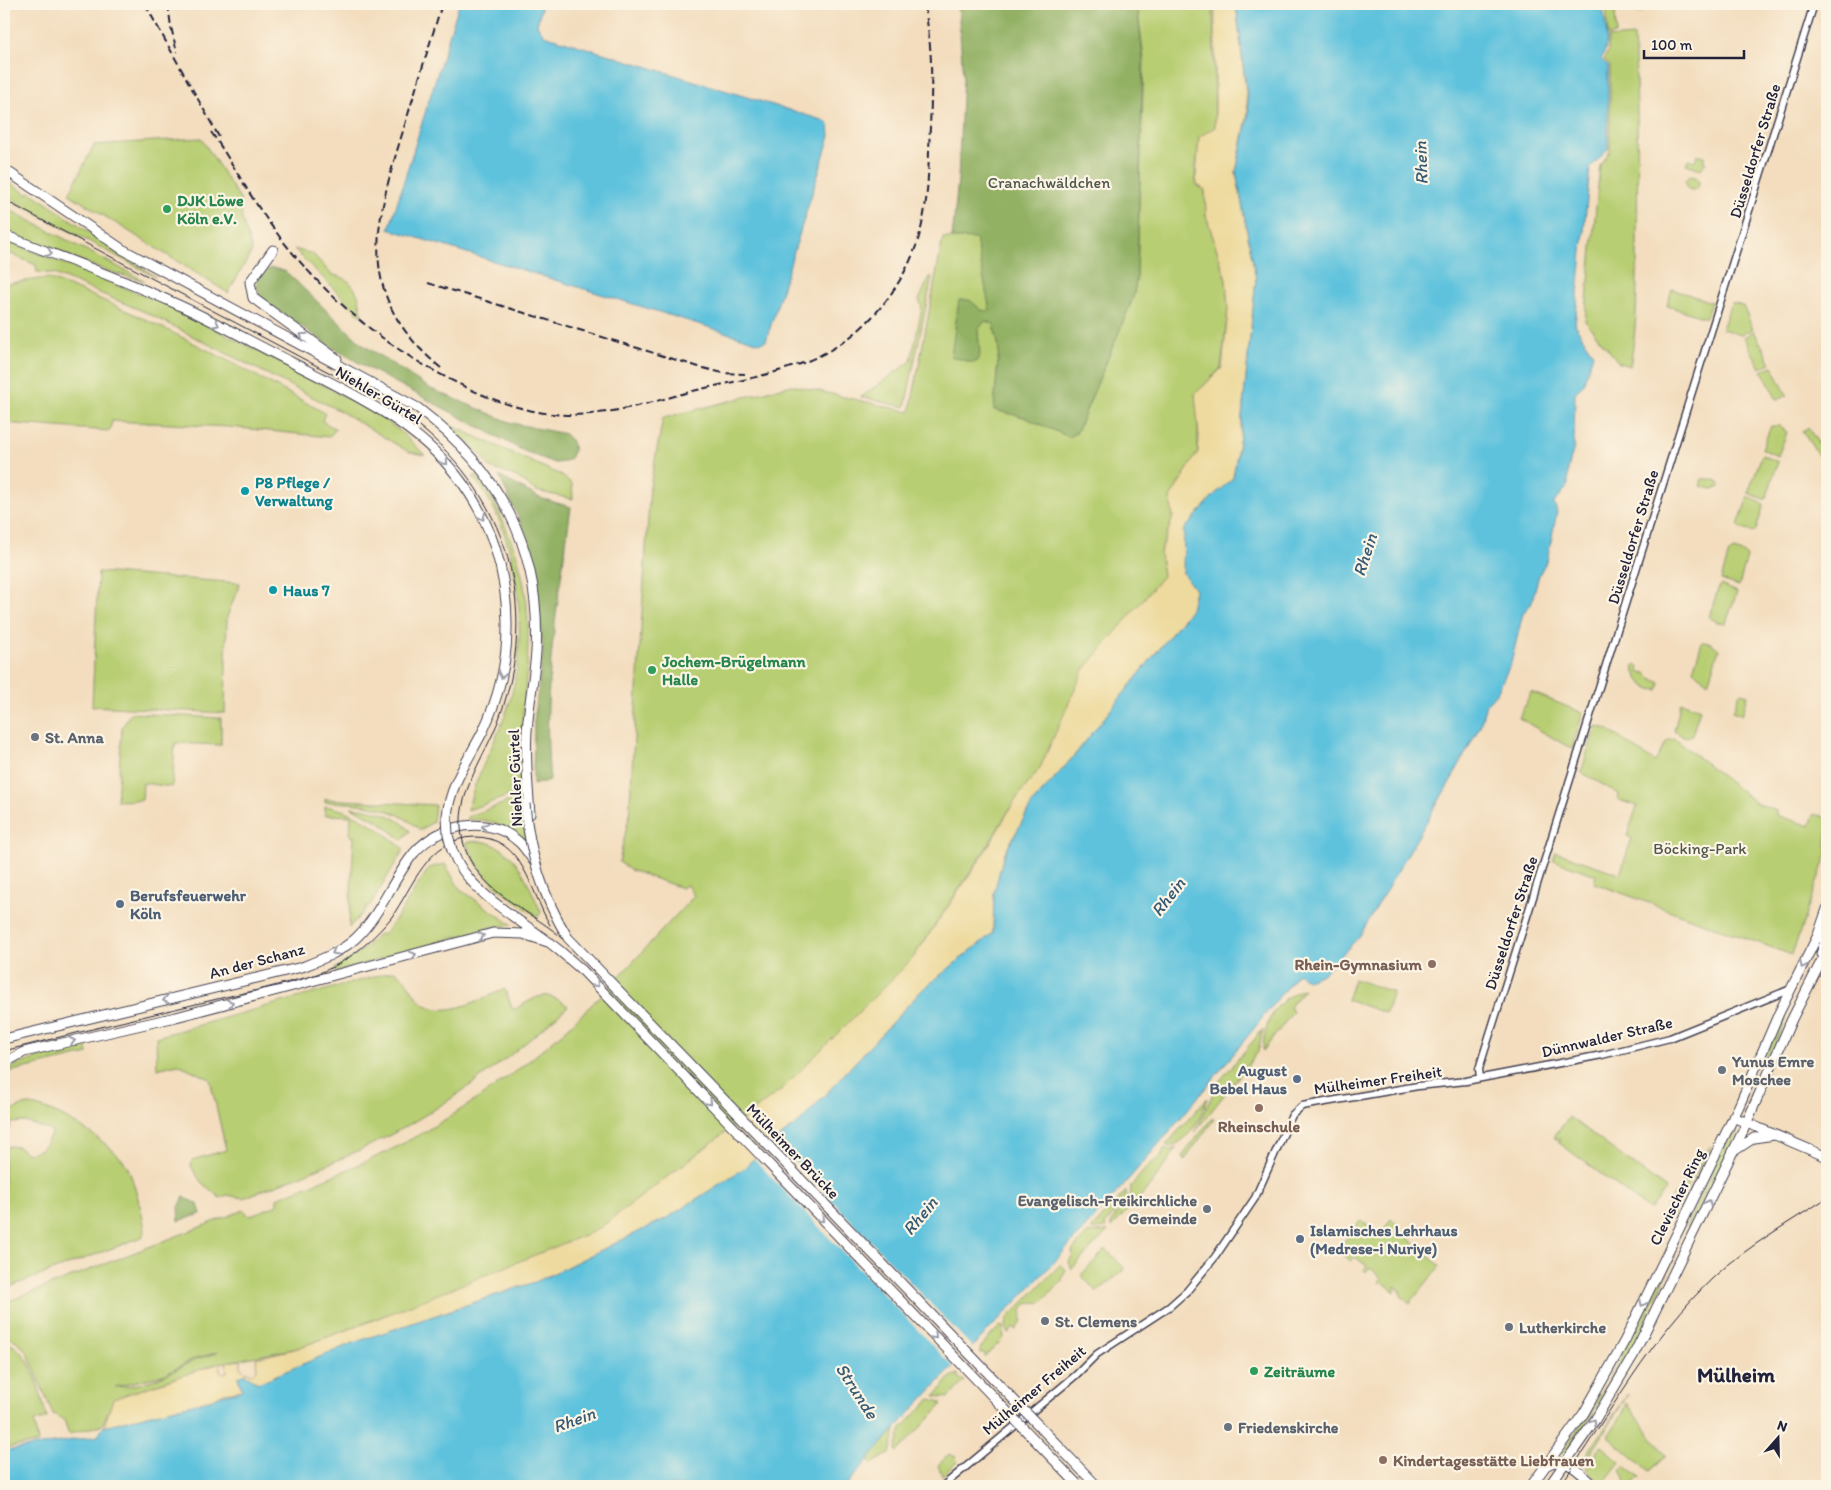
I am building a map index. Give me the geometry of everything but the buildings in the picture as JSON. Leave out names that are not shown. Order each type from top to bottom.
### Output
[{"type":"main road","name":"Niehler Gürtel","points":[[4,171],[122,250],[418,408],[456,440],[490,483],[518,532],[527,557],[533,594],[536,651],[527,732],[524,804]]},
{"type":"main road","name":"Niehler Gürtel","points":[[4,171],[122,252],[415,411],[468,455]]},
{"type":"main road","name":"Niehler Gürtel","points":[[4,235],[173,302],[387,414],[414,432],[457,475],[482,516],[498,555],[505,590],[507,632],[503,668],[494,703],[454,784],[447,816],[452,850],[464,873],[476,887],[538,935]]},
{"type":"main road","points":[[273,250],[250,282],[253,298],[357,375]]},
{"type":"main road","name":"Niehler Gürtel","points":[[525,786],[532,837],[555,911]]},
{"type":"main road","name":"Mülheimer Brücke","points":[[524,804],[527,828],[544,892],[568,938],[1097,1486]]},
{"type":"main road","name":"An der Schanz","points":[[5,1038],[302,968],[355,939],[370,921],[414,853],[434,836],[460,826],[488,826],[509,835],[520,844],[536,864]]},
{"type":"main road","name":"Clevischer Ring","points":[[1531,1486],[1584,1413],[1605,1377],[1734,1117],[1818,935],[1827,909]]},
{"type":"main road","name":"Mülheimer Brücke","points":[[555,911],[570,936],[592,960],[1102,1486]]},
{"type":"main road","name":"An der Schanz","points":[[4,1063],[24,1052],[176,1017],[486,934],[509,932],[538,935],[550,943]]},
{"type":"main road","points":[[1818,935],[1825,941],[1820,964]]},
{"type":"main road","name":"Mülheimer Brücke","points":[[550,943],[583,971],[1079,1486]]},
{"type":"main road","name":"Clevischer Ring","points":[[1549,1486],[1566,1463],[1633,1356],[1747,1122],[1827,950]]},
{"type":"main road","points":[[1792,989],[1812,981]]},
{"type":"main road","points":[[4,1058],[24,1052]]},
{"type":"main road","points":[[1734,1117],[1827,1157]]},
{"type":"main road","points":[[1732,1153],[1749,1140],[1776,1135]]},
{"type":"main road","points":[[1547,1465],[1556,1461],[1566,1463],[1595,1486]]},
{"type":"street","name":"Düsseldorfer Straße","points":[[1480,1078],[1479,1069],[1483,1056],[1814,4]]},
{"type":"street","name":"Dünnwalder Straße","points":[[1480,1078],[1602,1055],[1670,1038],[1792,989]]},
{"type":"street","name":"Mülheimer Freiheit","points":[[943,1486],[1076,1375],[1097,1354],[1182,1296],[1215,1257],[1255,1198],[1296,1110],[1308,1103],[1480,1078]]},
{"type":"green space","name":"Cranachwäldchen","points":[[958,4],[1137,4],[1143,59],[1137,276],[1133,298],[1077,432],[1069,437],[1024,417],[994,410],[999,348],[994,324],[985,321],[978,330],[980,355],[976,362],[969,362],[951,356],[959,300],[970,300],[981,310],[990,311],[976,239],[952,238],[958,180],[963,77]]},
{"type":"green space","points":[[1137,4],[1213,4],[1215,127],[1198,151],[1195,176],[1197,185],[1205,190],[1206,215],[1226,279],[1228,310],[1221,368],[1195,394],[1198,411],[1198,452],[1170,498],[1173,517],[1160,553],[1163,576],[1059,731],[1040,768],[1014,802],[982,855],[913,958],[781,1090],[597,1230],[473,1282],[298,1348],[216,1364],[114,1399],[102,1425],[69,1434],[64,1420],[53,1414],[27,1352],[17,1341],[4,1336],[4,1303],[244,1210],[249,1216],[277,1205],[277,1198],[376,1157],[429,1129],[508,1077],[556,1038],[608,988],[694,896],[687,885],[682,888],[630,870],[619,862],[629,817],[650,486],[663,418],[792,385],[910,412],[943,238],[976,238],[999,348],[994,409],[1024,417],[1069,437],[1077,432],[1133,298],[1137,276],[1144,59]],"holes":[[[218,1352],[195,1359],[167,1374],[193,1359]],[[166,1374],[146,1382],[115,1387]]]},
{"type":"green space","points":[[1606,4],[1615,4],[1616,33],[1608,37]]},
{"type":"green space","points":[[1622,4],[1654,4],[1640,13],[1622,8]]},
{"type":"green space","points":[[1634,36],[1637,137],[1637,286],[1636,318],[1630,366],[1619,363],[1585,321],[1600,165],[1610,152],[1610,66],[1604,60],[1608,51],[1608,38]]},
{"type":"green space","name":"DJK Löwe Köln e.V.","points":[[201,138],[240,199],[242,219],[252,251],[228,293],[69,194],[94,145]]},
{"type":"green space","points":[[1697,155],[1705,156],[1703,161],[1706,162],[1701,169],[1686,164],[1688,159],[1695,161]]},
{"type":"green space","points":[[1689,176],[1695,176],[1699,183],[1695,190],[1689,190],[1685,186],[1685,180]]},
{"type":"green space","points":[[4,179],[27,194],[30,192],[156,277],[4,196]]},
{"type":"green space","points":[[4,207],[145,281],[107,271],[4,231]]},
{"type":"green space","points":[[4,240],[170,306],[299,372],[381,417],[401,432],[425,455],[409,452],[340,411],[145,312],[54,274],[37,272],[36,265],[4,251]]},
{"type":"green space","points":[[294,249],[313,254],[332,275],[346,279],[351,284],[360,301],[361,316]]},
{"type":"green space","points":[[273,268],[285,271],[362,344],[429,388],[512,423],[565,434],[572,441],[574,450],[570,458],[564,462],[555,463],[524,451],[330,346],[261,298],[257,288],[258,279],[263,272]]},
{"type":"green space","points":[[930,276],[932,277],[905,407],[861,397],[911,361],[922,308],[919,300]]},
{"type":"green space","points":[[48,278],[119,307],[223,358],[325,413],[322,421],[336,429],[329,437],[229,427],[112,421],[110,431],[4,423],[4,284]]},
{"type":"green space","points":[[1672,289],[1711,302],[1706,318],[1667,306]]},
{"type":"green space","points":[[1731,303],[1743,306],[1753,329],[1741,335],[1722,329]]},
{"type":"green space","points":[[1754,331],[1771,363],[1760,368],[1744,337]]},
{"type":"green space","points":[[1772,366],[1787,395],[1777,400],[1762,371]]},
{"type":"green space","points":[[448,424],[561,475],[572,484],[573,499],[536,491],[517,477],[490,468],[483,457]]},
{"type":"green space","points":[[1771,426],[1779,426],[1787,432],[1778,456],[1762,449]]},
{"type":"green space","points":[[1808,428],[1827,456],[1822,461],[1802,431]]},
{"type":"green space","points":[[1762,455],[1778,462],[1766,499],[1748,493]]},
{"type":"green space","points":[[476,475],[495,503],[514,549],[522,575],[528,626],[528,652],[521,735],[520,792],[468,810],[481,771],[508,707],[515,680],[519,650],[517,587],[511,556],[502,527],[489,500],[473,477]]},
{"type":"green space","points":[[499,476],[540,498],[571,507],[550,677],[548,746],[550,780],[533,785],[534,721],[543,652],[536,572],[528,538]]},
{"type":"green space","points":[[1702,479],[1713,479],[1719,482],[1720,486],[1719,488],[1712,489],[1700,486]]},
{"type":"green space","points":[[1748,497],[1764,504],[1754,532],[1742,529],[1738,525]]},
{"type":"green space","points":[[1734,550],[1745,554],[1747,557],[1739,586],[1721,580],[1729,553]]},
{"type":"green space","points":[[98,572],[240,583],[227,617],[225,713],[92,706]]},
{"type":"green space","points":[[1721,585],[1737,592],[1726,623],[1717,622],[1709,617],[1719,586]]},
{"type":"green space","points":[[1702,642],[1711,643],[1719,649],[1708,683],[1693,670]]},
{"type":"green space","points":[[1638,665],[1639,672],[1646,673],[1649,677],[1660,683],[1658,690],[1653,690],[1641,683],[1633,666]]},
{"type":"green space","points":[[1531,692],[1583,713],[1572,749],[1519,718]]},
{"type":"green space","points":[[1740,693],[1748,695],[1742,715],[1733,711]]},
{"type":"green space","points":[[1681,702],[1700,709],[1692,735],[1687,737],[1674,731]]},
{"type":"green space","points":[[131,713],[221,718],[221,745],[175,743],[172,787],[143,783],[142,800],[117,801],[122,727]]},
{"type":"green space","name":"Böcking-Park","points":[[1596,726],[1607,729],[1655,762],[1667,741],[1673,739],[1756,803],[1776,811],[1776,815],[1810,826],[1814,814],[1827,818],[1827,853],[1792,955],[1594,883],[1596,875],[1553,860],[1556,852],[1620,874],[1632,838],[1627,836],[1637,806],[1618,800],[1619,794],[1581,772]]},
{"type":"green space","points":[[521,797],[526,840],[494,823],[468,820],[467,817]]},
{"type":"green space","points":[[325,799],[435,805],[433,822],[420,830],[399,815],[387,810],[351,803],[325,802]]},
{"type":"green space","points":[[325,806],[347,812],[367,822],[404,849],[373,901],[349,928],[354,836],[350,836],[351,816],[325,815]]},
{"type":"green space","points":[[351,807],[391,816],[410,831],[402,840],[380,822]]},
{"type":"green space","points":[[480,841],[493,844],[503,850],[519,867],[541,912],[538,917],[495,885],[478,866],[466,842]]},
{"type":"green space","points":[[445,864],[460,889],[512,925],[491,927],[336,972],[335,968],[359,953],[380,933],[383,935],[398,916],[429,868]]},
{"type":"green space","points":[[394,971],[405,980],[417,997],[426,1005],[436,1009],[460,1007],[505,989],[513,1010],[540,996],[552,997],[568,1006],[512,1054],[473,1084],[390,1135],[328,1164],[243,1198],[227,1195],[220,1198],[201,1182],[191,1166],[192,1160],[226,1150],[210,1079],[178,1064],[157,1069],[156,1037]]},
{"type":"green space","points":[[1354,979],[1393,992],[1386,1013],[1347,1000]]},
{"type":"green space","points":[[1304,989],[1290,1007],[1293,1012],[1263,1051],[1265,1031],[1273,1013],[1286,999]]},
{"type":"green space","points":[[1781,1017],[1786,1019],[1749,1106],[1746,1106],[1755,1084]]},
{"type":"green space","points":[[1263,1029],[1258,1052],[1194,1133],[1218,1083]]},
{"type":"green space","points":[[87,1047],[88,1054],[4,1073],[4,1071],[14,1066],[34,1059]]},
{"type":"green space","points":[[1207,1098],[1202,1113],[1189,1134],[1177,1144],[1170,1147],[1166,1145]]},
{"type":"green space","points":[[24,1105],[35,1106],[64,1117],[95,1136],[120,1157],[127,1166],[132,1179],[141,1209],[145,1232],[142,1237],[4,1289],[4,1153],[9,1146],[19,1147],[26,1153],[36,1151],[46,1144],[52,1131],[25,1122],[11,1123],[10,1129],[4,1132],[4,1114]]},
{"type":"green space","points":[[1569,1117],[1666,1189],[1651,1209],[1648,1209],[1558,1142],[1560,1139],[1555,1140],[1555,1135]]},
{"type":"green space","points":[[1211,1119],[1214,1119],[1184,1161],[1183,1155]]},
{"type":"green space","points":[[1732,1129],[1737,1132],[1691,1228],[1686,1226]]},
{"type":"green space","points":[[1711,1146],[1679,1201],[1673,1218],[1665,1208],[1666,1206]]},
{"type":"green space","points":[[1165,1148],[1168,1151],[1177,1148],[1151,1185],[1111,1228],[1111,1222],[1130,1198],[1131,1186],[1148,1166],[1160,1157]]},
{"type":"green space","points":[[1712,1150],[1678,1221],[1675,1219],[1702,1165]]},
{"type":"green space","points":[[1126,1191],[1126,1198],[1105,1225],[1106,1228],[1091,1230]]},
{"type":"green space","points":[[184,1197],[198,1204],[201,1214],[179,1221],[178,1209]]},
{"type":"green space","points":[[1391,1219],[1401,1227],[1399,1230],[1440,1266],[1410,1303],[1401,1296],[1400,1290],[1395,1286],[1395,1292],[1384,1283],[1379,1282],[1382,1278],[1370,1268],[1366,1272],[1364,1270],[1367,1266],[1355,1257],[1351,1261],[1340,1252],[1339,1247],[1360,1221],[1381,1233]]},
{"type":"green space","points":[[1108,1231],[1072,1269],[1069,1262],[1073,1255],[1072,1251],[1088,1233]]},
{"type":"green space","points":[[1106,1249],[1125,1269],[1097,1292],[1081,1275]]},
{"type":"green space","points":[[1671,1252],[1675,1256],[1635,1343],[1566,1456],[1562,1453],[1612,1375]]},
{"type":"green space","points":[[1061,1264],[1066,1270],[1063,1279],[1041,1303],[1031,1303],[1023,1308],[1022,1321],[1016,1330],[1013,1328],[1009,1334],[1006,1327],[1007,1319]]},
{"type":"green space","points":[[1000,1326],[1003,1327],[1004,1338],[985,1357],[985,1353],[980,1353],[981,1346]]},
{"type":"green space","points":[[4,1342],[14,1346],[22,1353],[34,1373],[47,1418],[34,1422],[38,1443],[4,1448]]},
{"type":"green space","points":[[958,1374],[958,1378],[965,1381],[948,1398],[935,1396],[951,1377]]},
{"type":"green space","points":[[1628,1394],[1583,1467],[1580,1465]]},
{"type":"green space","points":[[930,1399],[941,1402],[941,1406],[897,1452],[896,1449],[902,1428]]},
{"type":"green space","points":[[1627,1403],[1666,1456],[1649,1471],[1608,1436],[1623,1413]]},
{"type":"green space","points":[[897,1427],[890,1453],[872,1464],[868,1460]]},
{"type":"green space","points":[[1601,1446],[1620,1462],[1603,1484],[1586,1469]]},
{"type":"green space","points":[[949,1454],[956,1457],[957,1462],[942,1476],[938,1465]]},
{"type":"green space","points":[[1625,1466],[1640,1478],[1631,1486],[1620,1486],[1626,1480],[1621,1470]]},
{"type":"sand","points":[[1215,4],[1236,4],[1248,112],[1236,172],[1256,279],[1240,436],[1233,478],[1213,496],[1183,573],[1195,590],[1191,609],[1074,756],[1032,804],[1004,854],[994,893],[993,933],[922,990],[800,1122],[766,1147],[743,1169],[667,1218],[538,1281],[353,1343],[258,1383],[245,1374],[238,1377],[242,1390],[224,1393],[213,1399],[104,1426],[113,1399],[220,1363],[220,1371],[223,1373],[227,1372],[226,1362],[241,1360],[241,1369],[252,1374],[257,1370],[256,1358],[298,1348],[366,1323],[597,1230],[781,1090],[913,958],[983,855],[1014,802],[1040,768],[1083,671],[1163,576],[1160,553],[1173,517],[1170,498],[1198,452],[1199,436],[1195,394],[1222,368],[1228,310],[1226,279],[1206,215],[1205,190],[1197,185],[1196,176],[1199,137],[1215,127]]},
{"type":"water","points":[[459,4],[542,4],[537,25],[544,35],[825,121],[829,125],[830,136],[766,341],[760,343],[389,229]]},
{"type":"water","points":[[1236,4],[1602,4],[1606,25],[1606,46],[1601,59],[1608,66],[1608,149],[1590,168],[1575,325],[1593,354],[1583,385],[1575,393],[1574,447],[1568,469],[1568,486],[1554,503],[1557,512],[1547,560],[1539,575],[1531,604],[1523,613],[1511,663],[1497,692],[1486,704],[1480,726],[1454,775],[1359,937],[1323,974],[1307,980],[1298,973],[1209,1084],[1117,1192],[1054,1262],[921,1400],[846,1486],[4,1486],[4,1451],[98,1436],[104,1426],[242,1390],[238,1377],[245,1374],[258,1383],[353,1343],[538,1281],[667,1218],[743,1169],[766,1147],[800,1122],[922,990],[993,933],[994,893],[1004,855],[1032,804],[1074,756],[1191,609],[1195,590],[1183,573],[1184,530],[1213,496],[1233,478],[1240,436],[1256,279],[1236,172],[1249,112]]},
{"type":"pier","points":[[773,1139],[974,1349],[955,1369],[752,1157]]},
{"type":"tram line","points":[[4,200],[383,401],[422,429],[455,461],[481,497],[501,537],[513,579],[517,623],[513,669],[500,716],[464,798],[461,815],[461,833],[466,851],[474,866],[496,891],[566,941],[1091,1486]]},
{"type":"tram line","points":[[4,1051],[296,981],[326,970],[347,959],[374,937],[391,918],[423,866],[433,855],[458,839],[474,837],[491,839],[504,846],[515,856],[523,868],[550,925]]},
{"type":"tram line","points":[[1560,1486],[1651,1350],[1692,1299],[1715,1276],[1741,1255],[1827,1198]]},
{"type":"railway","points":[[145,4],[219,137]]},
{"type":"railway","points":[[168,4],[177,52]]},
{"type":"railway","points":[[441,368],[413,341],[394,314],[383,286],[378,258],[379,229],[384,198],[442,4]]},
{"type":"railway","points":[[211,132],[259,207],[282,240],[299,260],[336,299],[399,350],[437,373],[501,402],[553,414],[571,415],[608,412],[769,374],[804,362],[821,355],[849,338],[880,309],[904,274],[915,248],[923,221],[928,179],[931,87],[930,50],[925,4]]},
{"type":"railway","points":[[428,283],[699,367],[723,373],[745,374]]},
{"type":"place","name":"DJK Löwe Köln e.V.","points":[[167,209]]},
{"type":"place","name":"P8 Pflege / Verwaltung","points":[[245,491]]},
{"type":"place","name":"Haus 7","points":[[273,590]]},
{"type":"place","name":"Jochem-Brügelmann Halle","points":[[652,670]]},
{"type":"place","name":"St. Anna","points":[[35,737]]},
{"type":"place","name":"Berufsfeuerwehr Köln","points":[[120,904]]},
{"type":"place","name":"Rhein-Gymnasium","points":[[1432,964]]},
{"type":"place","name":"Yunus Emre Moschee","points":[[1722,1070]]},
{"type":"place","name":"August Bebel Haus","points":[[1297,1079]]},
{"type":"place","name":"Rheinschule","points":[[1259,1108]]},
{"type":"place","name":"Evangelisch-Freikirchliche Gemeinde","points":[[1207,1209]]},
{"type":"place","name":"Islamisches Lehrhaus (Medrese-i Nuriye)","points":[[1300,1239]]},
{"type":"place","name":"St. Clemens","points":[[1045,1321]]},
{"type":"place","name":"Lutherkirche","points":[[1509,1327]]},
{"type":"place","name":"Zeiträume","points":[[1254,1371]]},
{"type":"place","name":"Friedenskirche","points":[[1228,1427]]},
{"type":"place","name":"Kindertagesstätte Liebfrauen","points":[[1383,1460]]},
{"type":"district","name":"Mülheim","points":[[1736,1374]]},
{"type":"water label","name":"Rhein","points":[[1421,163]]},
{"type":"water label","name":"Rhein","points":[[1365,555]]},
{"type":"water label","name":"Rhein","points":[[1168,897]]},
{"type":"water label","name":"Rhein","points":[[920,1216]]},
{"type":"water label","name":"Strunde","points":[[857,1391]]},
{"type":"water label","name":"Rhein","points":[[574,1420]]}]
